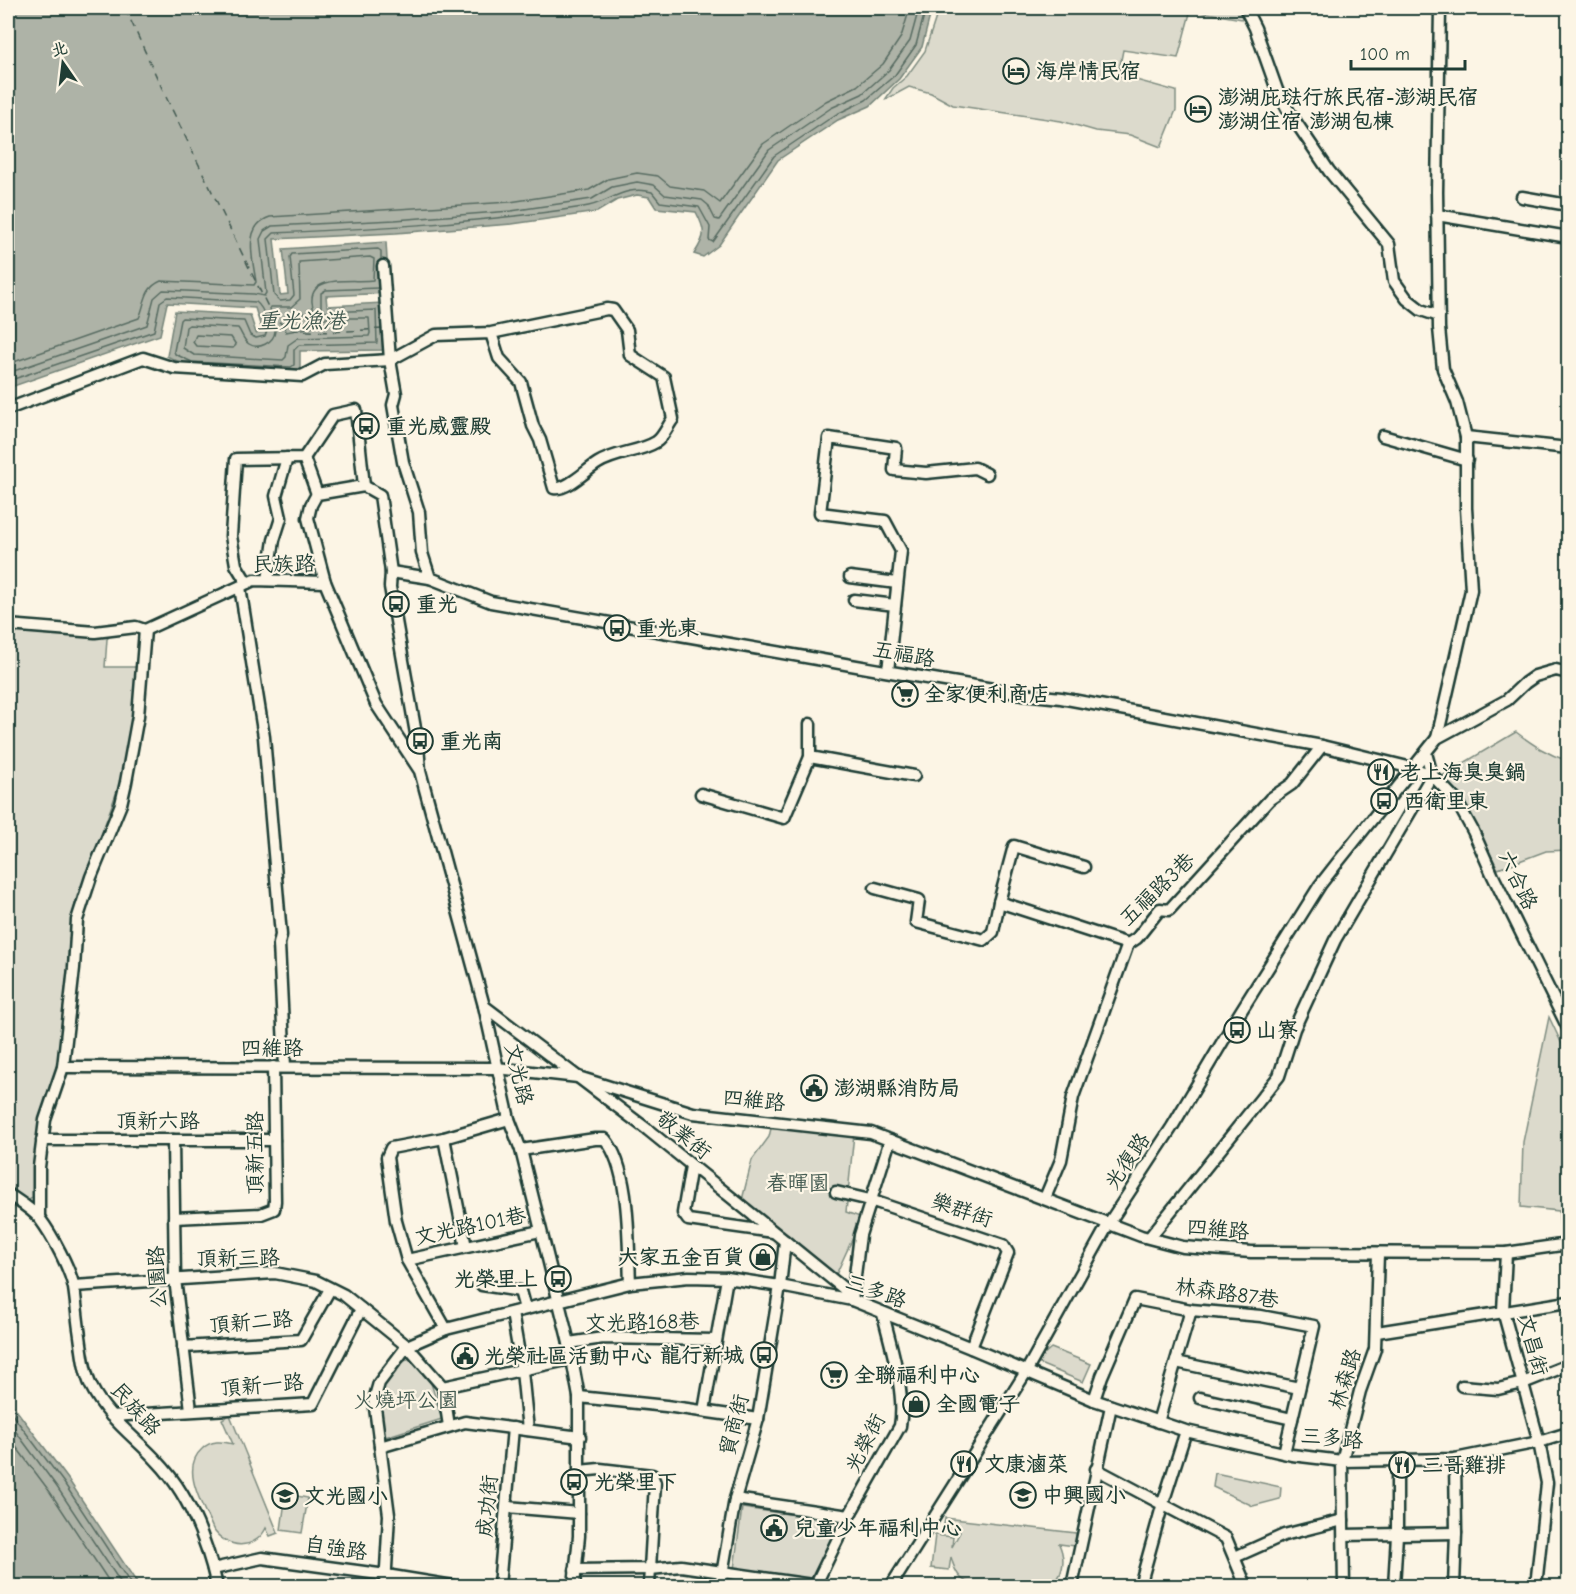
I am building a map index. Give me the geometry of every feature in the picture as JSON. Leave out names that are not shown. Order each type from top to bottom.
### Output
[{"type":"street","points":[[1245,8],[1255,28],[1276,90],[1289,112],[1329,171],[1389,244],[1394,281],[1407,299],[1421,310],[1438,316]]},
{"type":"street","points":[[1437,738],[1471,590],[1466,437],[1457,402],[1443,369],[1438,316],[1440,8]]},
{"type":"street","points":[[1522,197],[1569,206]]},
{"type":"street","points":[[1437,215],[1569,237]]},
{"type":"street","points":[[383,267],[390,360],[396,394],[393,405],[403,462],[419,512],[422,553],[430,578]]},
{"type":"street","points":[[8,409],[143,358],[174,368],[302,376],[325,364],[390,360],[436,335],[491,333],[607,309],[613,310],[627,330],[630,355],[664,377],[673,419],[658,441],[604,459],[568,485],[560,489],[554,488],[521,381],[499,358],[491,333]]},
{"type":"street","points":[[304,458],[333,415],[356,410],[364,486],[317,494]]},
{"type":"street","points":[[1383,436],[1467,460]]},
{"type":"street","points":[[1466,437],[1569,448]]},
{"type":"street","points":[[888,671],[901,551],[885,521],[820,513],[829,438],[896,448],[894,470],[926,473],[975,468],[987,474]]},
{"type":"street","points":[[268,580],[274,540],[281,518],[276,496],[287,458]]},
{"type":"street","points":[[285,1067],[279,944],[281,935],[264,737],[244,585],[236,565],[231,536],[236,459],[304,458]]},
{"type":"street","points":[[304,458],[317,494],[308,518],[325,582]]},
{"type":"street","name":"文光路","points":[[364,486],[380,495],[391,572],[390,587],[418,745],[420,771],[484,1006],[509,1119],[521,1150],[569,1343],[579,1397],[580,1437],[579,1513],[574,1587]]},
{"type":"street","name":"五福路","points":[[391,572],[430,578],[491,602],[1023,694],[1061,698],[1322,746],[1412,768]]},
{"type":"street","points":[[850,577],[897,583]]},
{"type":"street","name":"民族路","points":[[8,625],[95,632],[136,627],[145,630],[254,580],[325,582],[376,704],[420,771]]},
{"type":"street","points":[[854,600],[895,605]]},
{"type":"street","points":[[39,1217],[39,1167],[42,1140],[45,1120],[63,1067],[75,968],[77,920],[91,877],[121,804],[138,716],[145,630]]},
{"type":"street","points":[[1437,738],[1506,700],[1535,676],[1556,670],[1569,672]]},
{"type":"street","points":[[700,794],[784,818],[810,758],[810,724]]},
{"type":"street","name":"光復路","points":[[891,1587],[1026,1372],[1109,1223],[1172,1127],[1320,885],[1437,738]]},
{"type":"street","name":"五福路3巷","points":[[1045,1198],[1061,1160],[1073,1098],[1128,944],[1137,938],[1160,909],[1168,910],[1270,799],[1292,784],[1322,746]]},
{"type":"street","points":[[1150,1237],[1279,1076],[1294,1029],[1335,940],[1431,775],[1426,753]]},
{"type":"street","points":[[810,758],[914,776]]},
{"type":"street","name":"六合路","points":[[1412,768],[1431,775],[1455,800],[1473,831],[1569,1028]]},
{"type":"street","points":[[875,888],[919,900],[916,922],[984,940],[993,932],[1014,846],[1084,867]]},
{"type":"street","points":[[999,902],[1128,944]]},
{"type":"street","name":"敬業街","points":[[484,1006],[578,1077],[785,1241],[843,1288],[852,1300]]},
{"type":"street","name":"四維路","points":[[63,1067],[497,1068],[578,1077],[693,1113],[871,1133],[1141,1236],[1183,1248],[1251,1252],[1506,1253],[1569,1244]]},
{"type":"street","name":"頂新五路","points":[[174,1218],[261,1214],[274,1209],[276,1201],[273,1067]]},
{"type":"street","points":[[446,1329],[407,1260],[396,1221],[387,1157],[391,1148],[444,1138],[509,1119]]},
{"type":"street","points":[[444,1138],[466,1248]]},
{"type":"street","points":[[521,1150],[605,1139],[612,1148],[626,1196],[630,1283]]},
{"type":"street","name":"頂新六路","points":[[42,1140],[274,1140]]},
{"type":"street","name":"公園路","points":[[173,1140],[175,1279],[191,1410]]},
{"type":"street","points":[[852,1300],[860,1235],[890,1140]]},
{"type":"street","points":[[691,1166],[683,1213],[688,1220],[773,1232]]},
{"type":"street","name":"樂群街","points":[[836,1192],[870,1200],[1003,1245],[1008,1253],[971,1348]]},
{"type":"street","name":"民族路","points":[[8,1194],[39,1217],[55,1245],[74,1286],[83,1357],[88,1377],[98,1399],[111,1416],[159,1462],[179,1487],[193,1513],[217,1587]]},
{"type":"street","name":"文光路101巷","points":[[407,1260],[540,1231]]},
{"type":"street","name":"貿商街","points":[[720,1587],[735,1499],[758,1419],[780,1286],[785,1241]]},
{"type":"street","name":"林森路","points":[[1344,1587],[1342,1461],[1360,1391],[1375,1349],[1378,1253]]},
{"type":"street","name":"文昌街","points":[[1506,1253],[1503,1311],[1539,1442],[1547,1483],[1536,1587]]},
{"type":"street","name":"頂新三路","points":[[74,1286],[275,1273],[316,1281],[344,1295],[407,1346],[443,1387]]},
{"type":"street","name":"三多路","points":[[385,1587],[389,1515],[374,1400],[379,1383],[407,1346],[446,1329],[630,1283],[689,1277],[727,1278],[852,1300],[1094,1400],[1186,1431],[1284,1453],[1342,1461],[1455,1459],[1539,1442],[1569,1433]]},
{"type":"street","points":[[704,1411],[727,1278]]},
{"type":"street","points":[[482,1285],[520,1291],[525,1310]]},
{"type":"street","name":"頂新二路","points":[[183,1347],[301,1340],[330,1289]]},
{"type":"street","name":"林森路87巷","points":[[1094,1400],[1135,1299],[1191,1310],[1261,1316],[1314,1326],[1299,1388]]},
{"type":"street","points":[[1377,1332],[1569,1302]]},
{"type":"street","name":"頂新一路","points":[[111,1416],[313,1404],[361,1309]]},
{"type":"street","points":[[1158,1422],[1191,1310]]},
{"type":"street","points":[[512,1313],[522,1371],[528,1430]]},
{"type":"street","name":"光榮街","points":[[816,1586],[849,1516],[900,1426],[902,1412],[894,1359],[883,1314]]},
{"type":"street","name":"文光路168巷","points":[[569,1343],[603,1338],[716,1340]]},
{"type":"street","points":[[450,1426],[443,1387],[571,1359]]},
{"type":"street","points":[[1176,1362],[1299,1388],[1284,1453]]},
{"type":"street","points":[[1462,1386],[1498,1389],[1523,1383],[1569,1365]]},
{"type":"street","points":[[579,1397],[758,1419]]},
{"type":"street","points":[[1200,1398],[1292,1419]]},
{"type":"street","points":[[1072,1587],[1111,1406]]},
{"type":"street","points":[[381,1447],[465,1422],[580,1437]]},
{"type":"street","name":"成功街","points":[[499,1587],[513,1428]]},
{"type":"street","points":[[1142,1587],[1141,1582],[1163,1503],[1186,1431]]},
{"type":"street","points":[[1454,1587],[1455,1459]]},
{"type":"street","points":[[1394,1587],[1398,1535],[1397,1461]]},
{"type":"street","points":[[1096,1468],[1226,1538],[1246,1587]]},
{"type":"street","points":[[579,1471],[600,1470],[652,1475],[655,1483],[649,1587]]},
{"type":"street","points":[[735,1499],[849,1516]]},
{"type":"street","points":[[507,1507],[579,1513]]},
{"type":"street","points":[[1235,1557],[1284,1536],[1343,1520]]},
{"type":"street","points":[[1344,1535],[1456,1533]]},
{"type":"street","name":"自強路","points":[[213,1569],[262,1558],[386,1575],[453,1587]]},
{"type":"street","points":[[575,1570],[650,1569],[681,1566],[816,1586]]},
{"type":"green space","points":[[939,8],[1239,8],[1248,20],[1194,11],[1190,13],[1178,58],[1123,50],[1118,75],[1176,91],[1176,110],[1161,147],[1130,135],[1096,131],[1061,121],[953,105],[931,93],[909,87],[885,100],[893,88],[907,76],[925,51]]},
{"type":"green space","points":[[8,630],[116,630],[107,639],[105,667],[145,667],[143,719],[77,896],[71,921],[59,1068],[36,1194],[28,1201],[8,1185]]},
{"type":"green space","points":[[1516,732],[1540,749],[1568,761],[1568,850],[1546,851],[1498,869],[1465,804],[1442,776]]},
{"type":"green space","points":[[1549,1017],[1568,1057],[1568,1235],[1560,1232],[1559,1211],[1521,1207],[1523,1142]]},
{"type":"green space","name":"春暉園","points":[[772,1124],[854,1134],[846,1212],[860,1217],[861,1220],[834,1279],[742,1200],[752,1160],[769,1137]]},
{"type":"green space","points":[[1051,1348],[1091,1364],[1083,1382],[1035,1362]]},
{"type":"green space","name":"火燒坪公園","points":[[412,1356],[431,1383],[442,1419],[382,1438],[380,1387],[397,1367]]},
{"type":"green space","points":[[230,1415],[278,1533],[270,1536],[266,1528],[255,1541],[240,1545],[225,1541],[213,1529],[193,1477],[195,1457],[205,1446],[217,1442],[233,1444],[222,1419]]},
{"type":"green space","points":[[1215,1473],[1281,1487],[1280,1499],[1253,1506],[1213,1487]]},
{"type":"green space","points":[[286,1494],[308,1498],[302,1533],[281,1530]]},
{"type":"green space","points":[[742,1508],[844,1521],[812,1579],[734,1569]]},
{"type":"green space","points":[[945,1518],[1076,1533],[1075,1546],[1059,1544],[1063,1562],[1061,1573],[1049,1586],[1003,1588],[979,1586],[961,1578],[951,1557],[949,1570],[931,1568],[935,1535],[953,1537],[952,1547],[960,1532],[943,1530]]},
{"type":"water","name":"重光漁港","points":[[8,8],[932,8],[922,47],[899,79],[870,106],[838,120],[778,160],[719,245],[703,257],[694,254],[703,238],[702,224],[696,212],[656,208],[649,197],[637,195],[617,200],[597,212],[512,224],[274,239],[280,295],[288,294],[283,249],[386,242],[389,293],[326,296],[327,306],[383,303],[385,350],[300,351],[300,374],[191,368],[167,356],[175,311],[250,315],[256,333],[262,331],[255,308],[167,303],[160,335],[8,388]]},
{"type":"water","points":[[8,1399],[68,1479],[139,1586],[8,1586]]},
{"type":"ferry route","points":[[125,8],[271,313],[285,326],[306,331],[382,329]]},
{"type":"place","name":"海岸情民宿","points":[[1016,71]]},
{"type":"place","name":"澎湖庇琺行旅民宿-澎湖民宿 澎湖住宿 澎湖包棟","points":[[1198,109]]},
{"type":"place","name":"重光威靈殿","points":[[366,426]]},
{"type":"place","name":"重光","points":[[396,604]]},
{"type":"place","name":"重光東","points":[[617,628]]},
{"type":"place","name":"全家便利商店","points":[[905,694]]},
{"type":"place","name":"重光南","points":[[420,741]]},
{"type":"place","name":"老上海臭臭鍋","points":[[1381,772]]},
{"type":"place","name":"西衛里東","points":[[1384,801]]},
{"type":"place","name":"山寮","points":[[1237,1030]]},
{"type":"place","name":"澎湖縣消防局","points":[[814,1088]]},
{"type":"place","name":"大家五金百貨","points":[[763,1257]]},
{"type":"place","name":"光榮里上","points":[[558,1279]]},
{"type":"place","name":"龍行新城","points":[[764,1355]]},
{"type":"place","name":"光榮社區活動中心","points":[[465,1356]]},
{"type":"place","name":"全聯福利中心","points":[[834,1375]]},
{"type":"place","name":"全國電子","points":[[916,1404]]},
{"type":"place","name":"文康滷菜","points":[[964,1464]]},
{"type":"place","name":"三哥雞排","points":[[1402,1465]]},
{"type":"place","name":"光榮里下","points":[[574,1482]]},
{"type":"place","name":"中興國小","points":[[1023,1495]]},
{"type":"place","name":"文光國小","points":[[285,1496]]},
{"type":"place","name":"兒童少年福利中心","points":[[774,1528]]}]
